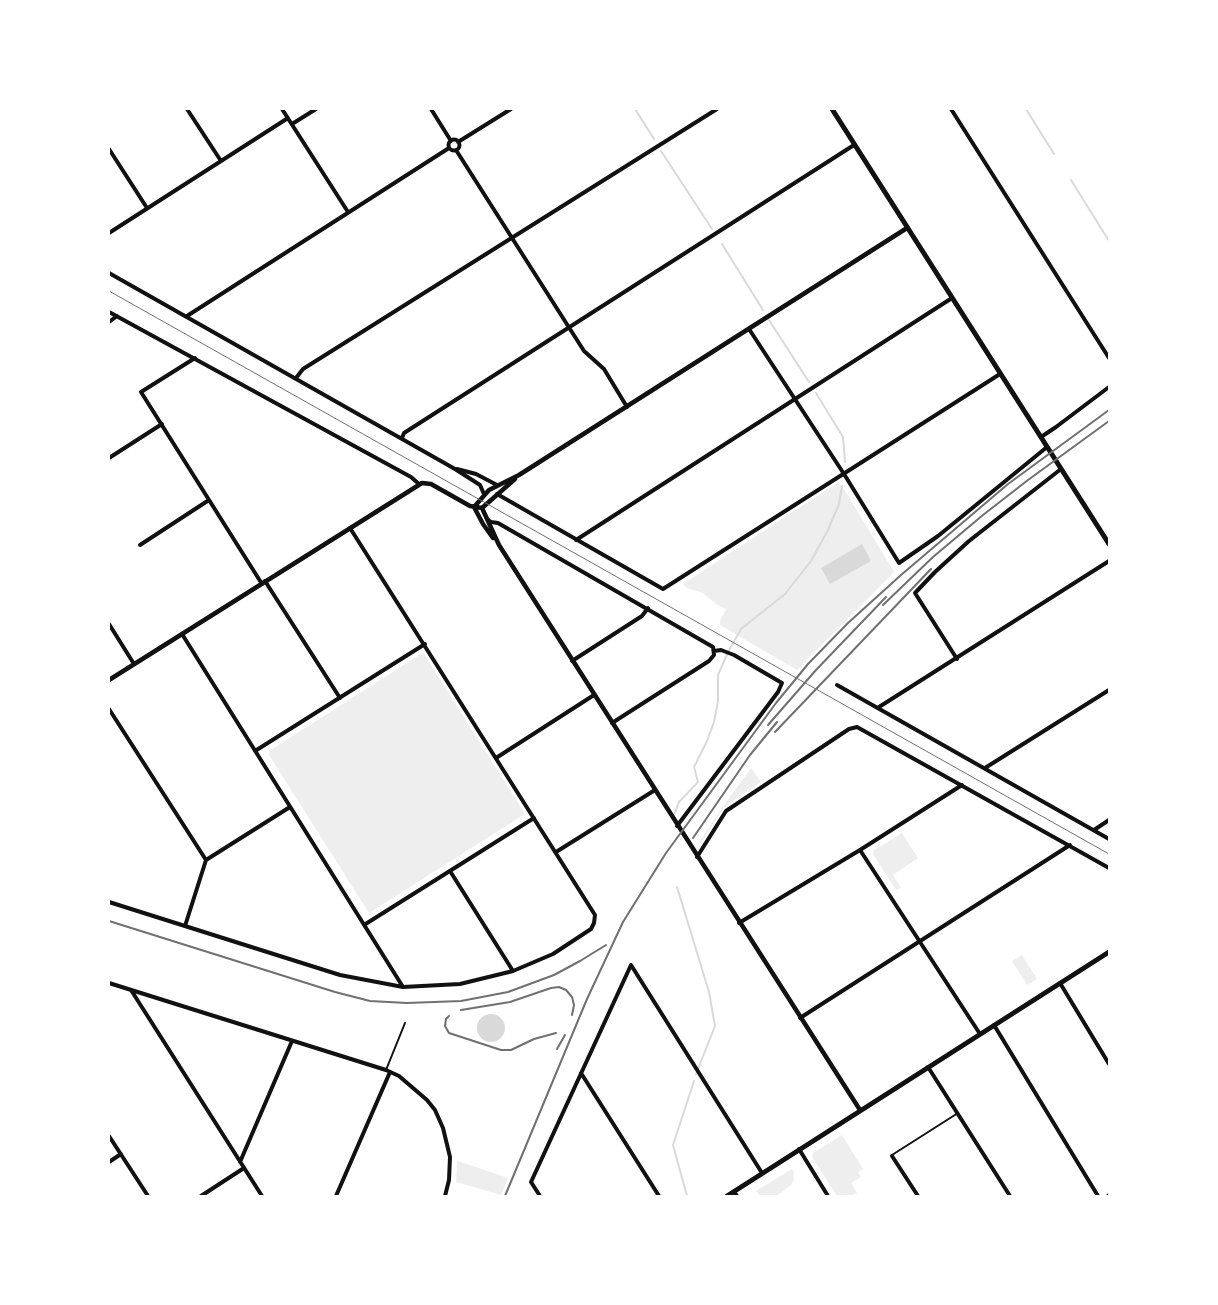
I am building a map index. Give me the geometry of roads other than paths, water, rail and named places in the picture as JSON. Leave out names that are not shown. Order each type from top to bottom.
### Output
[{"type":"main road","points":[[832,109],[1109,544]]},
{"type":"main road","points":[[727,1196],[736,1194],[762,1173],[1109,952]]},
{"type":"street","points":[[187,109],[221,161]]},
{"type":"street","points":[[282,109],[348,212]]},
{"type":"street","points":[[292,124],[316,109]]},
{"type":"street","points":[[431,109],[451,141]]},
{"type":"street","points":[[451,141],[458,142],[511,109]]},
{"type":"street","points":[[296,378],[303,370],[717,109]]},
{"type":"street","points":[[951,109],[1109,358]]},
{"type":"street","points":[[109,233],[288,118]]},
{"type":"street","points":[[449,148],[448,144],[451,141]]},
{"type":"street","points":[[456,150],[459,146],[458,142]]},
{"type":"street","points":[[402,438],[404,434],[854,145]]},
{"type":"street","points":[[187,316],[449,148]]},
{"type":"street","points":[[449,148],[453,151],[456,150],[584,351],[604,369],[627,407]]},
{"type":"street","points":[[109,149],[147,208]]},
{"type":"street","points":[[474,507],[484,494],[519,475],[907,228]]},
{"type":"street","points":[[109,273],[455,469],[480,486],[484,494]]},
{"type":"street","points":[[576,540],[952,298]]},
{"type":"street","points":[[109,312],[411,477],[419,484]]},
{"type":"street","points":[[109,322],[117,316]]},
{"type":"street","points":[[749,329],[844,474],[899,563],[938,536],[1047,447]]},
{"type":"street","points":[[195,358],[141,392],[209,500],[340,698]]},
{"type":"street","points":[[497,494],[663,589],[1000,374]]},
{"type":"street","points":[[1041,437],[1109,387]]},
{"type":"street","points":[[109,458],[162,424]]},
{"type":"street","points":[[957,659],[915,593],[969,541],[1061,468]]},
{"type":"street","points":[[455,469],[476,474],[498,485]]},
{"type":"street","points":[[482,508],[519,475]]},
{"type":"street","points":[[109,680],[419,484],[424,482],[431,484],[474,507],[482,508]]},
{"type":"street","points":[[140,545],[209,500]]},
{"type":"street","points":[[474,507],[483,524],[499,545],[860,1110]]},
{"type":"street","points":[[482,508],[499,545]]},
{"type":"street","points":[[486,518],[710,644],[713,647],[714,653]]},
{"type":"street","points":[[109,902],[340,975],[404,987],[460,984],[514,971],[553,954],[592,929],[595,915],[350,528]]},
{"type":"street","points":[[879,707],[1109,561]]},
{"type":"street","points":[[572,661],[642,616],[648,608]]},
{"type":"street","points":[[109,624],[134,664]]},
{"type":"street","points":[[182,634],[404,987]]},
{"type":"street","points":[[255,751],[425,644]]},
{"type":"street","points":[[612,723],[709,661],[714,653],[721,650],[734,655],[782,683],[778,692],[677,826]]},
{"type":"street","points":[[837,685],[879,707],[1109,839]]},
{"type":"street","points":[[985,768],[1109,690]]},
{"type":"street","points":[[496,758],[594,695]]},
{"type":"street","points":[[109,709],[206,860]]},
{"type":"street","points":[[697,857],[726,810],[854,727],[862,729],[1109,868]]},
{"type":"street","points":[[739,923],[860,850],[962,785]]},
{"type":"street","points":[[556,852],[654,790]]},
{"type":"street","points":[[185,926],[206,860],[290,807]]},
{"type":"street","points":[[364,925],[534,818]]},
{"type":"street","points":[[1094,830],[1109,820]]},
{"type":"street","points":[[800,1018],[1070,845]]},
{"type":"street","points":[[860,850],[980,1034]]},
{"type":"street","points":[[450,871],[514,971]]},
{"type":"street","points":[[540,1196],[531,1182],[630,964],[762,1173]]},
{"type":"street","points":[[109,983],[388,1071],[416,1089],[427,1100],[439,1119],[447,1140],[450,1157],[449,1180],[445,1196]]},
{"type":"street","points":[[1060,983],[1109,1064]]},
{"type":"street","points":[[131,990],[262,1196]]},
{"type":"street","points":[[994,1025],[1098,1196]]},
{"type":"street","points":[[240,1162],[292,1041]]},
{"type":"street","points":[[928,1067],[1010,1196]]},
{"type":"street","points":[[336,1196],[388,1071]]},
{"type":"street","points":[[581,1073],[659,1196]]},
{"type":"street","points":[[109,1136],[148,1196]]},
{"type":"street","points":[[799,1149],[828,1196]]},
{"type":"street","points":[[109,1162],[121,1154]]},
{"type":"street","points":[[892,1156],[918,1196]]},
{"type":"street","points":[[201,1196],[244,1168]]},
{"type":"lane","points":[[388,1071],[405,1023]]},
{"type":"lane","points":[[892,1156],[958,1113]]},
{"type":"waterway","points":[[635,109],[654,139]]},
{"type":"waterway","points":[[1026,109],[1054,154]]},
{"type":"waterway","points":[[661,151],[712,229]]},
{"type":"waterway","points":[[1071,180],[1109,241]]},
{"type":"waterway","points":[[722,244],[763,310]]},
{"type":"waterway","points":[[769,320],[809,382]]},
{"type":"waterway","points":[[816,393],[843,437],[845,462]]},
{"type":"waterway","points":[[675,813],[679,802],[698,782],[694,767],[714,722],[718,701],[718,675],[728,652],[741,629],[785,594],[811,561],[828,530],[839,504],[842,486]]},
{"type":"waterway","points":[[677,887],[709,992],[715,1026],[696,1074]]},
{"type":"waterway","points":[[687,1196],[673,1145],[694,1081]]},
{"type":"tram line","points":[[109,291],[1109,854]]},
{"type":"railway","points":[[505,1196],[587,999],[623,922],[666,853],[776,703],[808,664],[848,623],[901,575],[1008,484],[1109,410]]},
{"type":"railway","points":[[883,605],[933,557],[983,515],[1109,421]]},
{"type":"railway","points":[[775,732],[931,569]]},
{"type":"railway","points":[[768,725],[816,670],[886,597]]},
{"type":"railway","points":[[693,838],[750,755],[777,722]]},
{"type":"railway","points":[[109,921],[335,992],[370,1001],[407,1003],[461,1001],[508,992],[554,975],[606,945]]},
{"type":"railway","points":[[461,1010],[510,1002],[559,987],[566,990],[572,997],[574,1005],[572,1015]]},
{"type":"railway","points":[[449,1016],[446,1019],[445,1026],[449,1033],[501,1050],[511,1050],[534,1039],[556,1033]]},
{"type":"railway","points":[[557,1049],[565,1035]]}]
